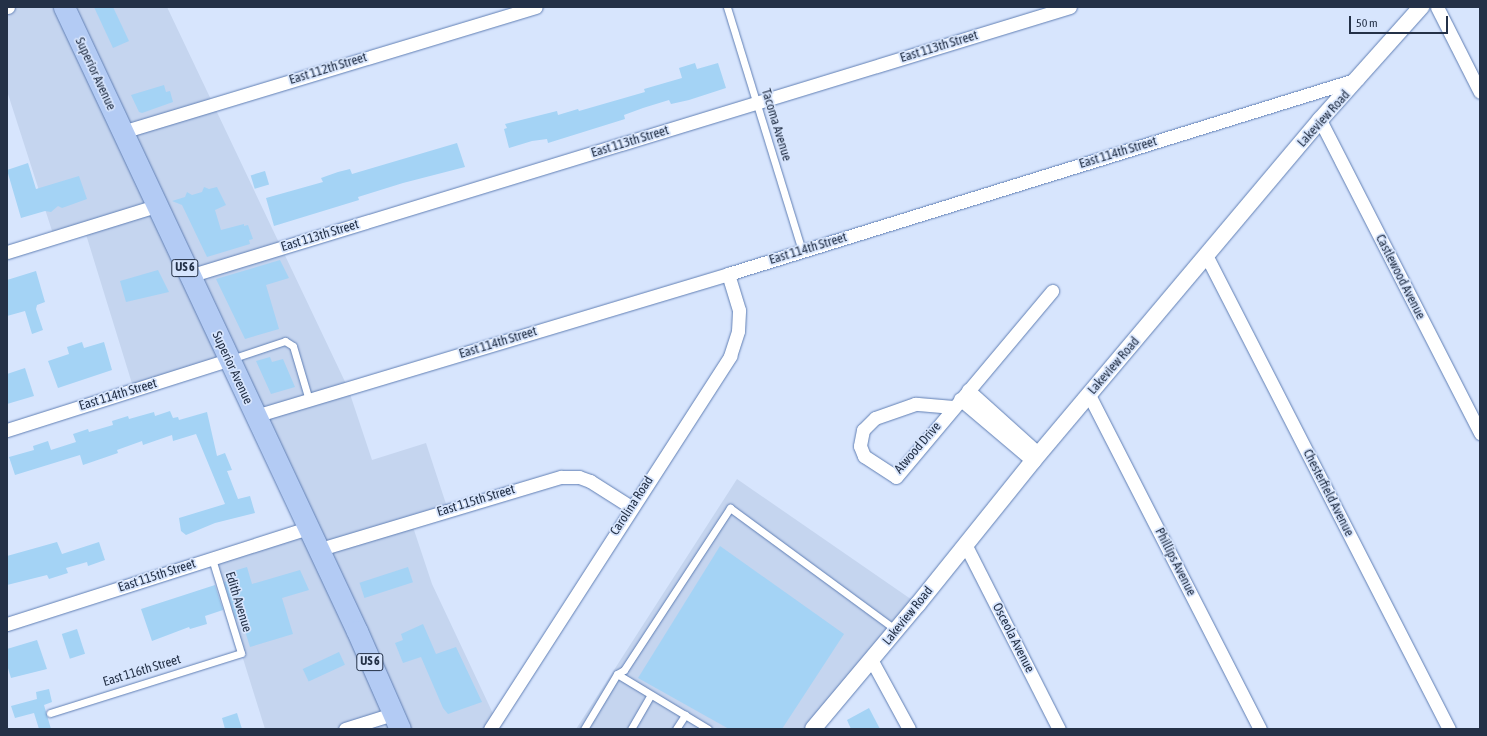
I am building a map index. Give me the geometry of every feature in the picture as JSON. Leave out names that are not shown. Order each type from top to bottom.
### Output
[{"type":"main road","name":"Superior Avenue","points":[[64,7],[317,550],[357,631],[396,722]]},
{"type":"street","name":"East 112th Street","points":[[122,132],[535,7]]},
{"type":"street","name":"East 113th Street","points":[[189,276],[1070,7]]},
{"type":"street","points":[[1437,7],[1480,92]]},
{"type":"street","name":"Lakeview Road","points":[[813,729],[872,661],[966,546],[1036,457],[1207,257],[1320,120],[1360,78],[1413,11]]},
{"type":"street","name":"East 114th Street","points":[[255,416],[728,274],[1360,78]]},
{"type":"street","name":"Castlewood Avenue","points":[[1320,120],[1480,433]]},
{"type":"street","points":[[7,252],[156,206]]},
{"type":"street","name":"Chesterfield Avenue","points":[[1207,257],[1449,729]]},
{"type":"street","name":"Carolina Road","points":[[490,729],[631,507],[730,356],[738,330],[739,310],[728,274]]},
{"type":"street","name":"Atwood Drive","points":[[960,399],[915,404],[875,418],[863,430],[860,446],[864,456],[896,477],[1052,291]]},
{"type":"street","name":"East 114th Street","points":[[7,430],[228,360]]},
{"type":"street","name":"Phillips Avenue","points":[[1089,395],[1260,729]]},
{"type":"street","points":[[960,399],[1036,457]]},
{"type":"street","name":"East 115th Street","points":[[317,550],[561,477],[579,477],[590,481],[631,507]]},
{"type":"street","name":"East 115th Street","points":[[7,624],[307,528]]},
{"type":"street","name":"Osceola Avenue","points":[[966,546],[1059,729]]},
{"type":"street","points":[[872,661],[909,729]]},
{"type":"street","points":[[345,729],[396,722]]},
{"type":"lane","name":"Tacoma Avenue","points":[[727,7],[802,251]]},
{"type":"lane","points":[[228,360],[285,341],[293,346],[309,400]]},
{"type":"lane","points":[[584,729],[617,674],[624,670],[730,508],[897,630]]},
{"type":"lane","name":"Edith Avenue","points":[[212,559],[241,652]]},
{"type":"lane","name":"East 116th Street","points":[[50,712],[241,652]]},
{"type":"lane","points":[[617,674],[708,729]]},
{"type":"lane","points":[[631,729],[651,695]]},
{"type":"lane","points":[[676,729],[685,715]]},
{"type":"shaded area","points":[[7,7],[167,7],[348,388],[372,460],[426,443],[448,510],[411,521],[432,584],[496,720],[490,729],[265,729],[212,559],[307,528],[228,360],[134,390],[84,228],[54,237],[7,91]]},
{"type":"shaded area","points":[[737,479],[918,604],[813,729],[576,729]]},
{"type":"building","points":[[94,7],[113,7],[129,41],[113,48]]},
{"type":"building","points":[[695,63],[697,69],[718,63],[726,88],[689,100],[671,104],[669,100],[643,108],[624,115],[625,119],[548,143],[547,139],[532,141],[509,148],[504,129],[507,128],[505,124],[557,111],[558,115],[578,109],[579,111],[645,92],[644,89],[682,78],[679,68]]},
{"type":"building","points":[[164,85],[166,92],[170,91],[173,102],[142,113],[139,112],[131,95]]},
{"type":"building","points":[[457,143],[465,167],[403,183],[358,197],[359,200],[274,226],[266,198],[323,182],[321,178],[338,172],[350,169],[352,174]]},
{"type":"building","points":[[28,163],[36,189],[79,176],[87,199],[62,208],[58,206],[51,212],[45,211],[21,218],[7,170]]},
{"type":"building","points":[[265,171],[269,184],[255,189],[251,175]]},
{"type":"building","points":[[204,187],[209,189],[217,187],[226,205],[215,210],[221,230],[244,224],[244,226],[248,225],[253,239],[249,240],[250,244],[207,257],[182,205],[172,201],[185,197],[187,192],[192,195],[202,192]]},
{"type":"building","points":[[280,260],[289,278],[266,285],[279,329],[245,339],[216,279]]},
{"type":"building","points":[[158,270],[169,292],[126,302],[120,281]]},
{"type":"building","points":[[36,271],[45,302],[37,305],[36,309],[43,330],[32,334],[25,311],[7,316],[7,280]]},
{"type":"building","points":[[82,342],[84,348],[104,342],[112,370],[58,388],[48,361],[69,354],[67,347]]},
{"type":"building","points":[[270,357],[272,362],[283,359],[295,387],[271,394],[256,361]]},
{"type":"building","points":[[25,368],[34,396],[7,404],[7,374]]},
{"type":"building","points":[[170,411],[173,418],[178,417],[179,420],[207,412],[217,456],[225,453],[232,470],[227,471],[238,499],[250,496],[255,513],[215,523],[186,535],[181,531],[179,518],[225,504],[196,434],[173,441],[172,435],[143,445],[142,441],[117,450],[118,453],[83,465],[80,455],[15,475],[9,457],[34,450],[33,446],[48,441],[51,450],[76,442],[73,434],[88,429],[89,432],[113,425],[112,421],[128,416],[129,419],[154,412],[155,416]]},
{"type":"building","points":[[57,542],[62,554],[99,542],[105,560],[88,566],[87,562],[66,568],[68,573],[49,579],[47,575],[7,585],[7,556]]},
{"type":"building","points":[[720,546],[844,634],[782,729],[729,729],[638,678]]},
{"type":"building","points":[[247,567],[252,584],[300,570],[309,590],[282,598],[293,634],[250,647],[241,618],[236,619],[224,582],[230,580],[227,573]]},
{"type":"building","points":[[408,567],[413,582],[364,598],[359,583]]},
{"type":"building","points":[[215,585],[223,610],[205,616],[207,624],[190,629],[189,627],[152,641],[141,609]]},
{"type":"building","points":[[423,624],[436,654],[456,647],[482,702],[448,714],[443,708],[421,657],[403,663],[395,643],[403,640],[401,634]]},
{"type":"building","points":[[77,629],[85,654],[70,659],[62,634]]},
{"type":"building","points":[[37,640],[47,669],[11,678],[7,665],[7,649]]},
{"type":"building","points":[[339,652],[345,665],[309,682],[303,669]]},
{"type":"building","points":[[49,689],[52,702],[44,705],[51,729],[39,729],[34,713],[15,718],[11,706],[37,699],[36,692]]},
{"type":"building","points":[[869,708],[880,729],[851,729],[847,720]]},
{"type":"building","points":[[237,713],[242,729],[225,729],[222,718]]}]
